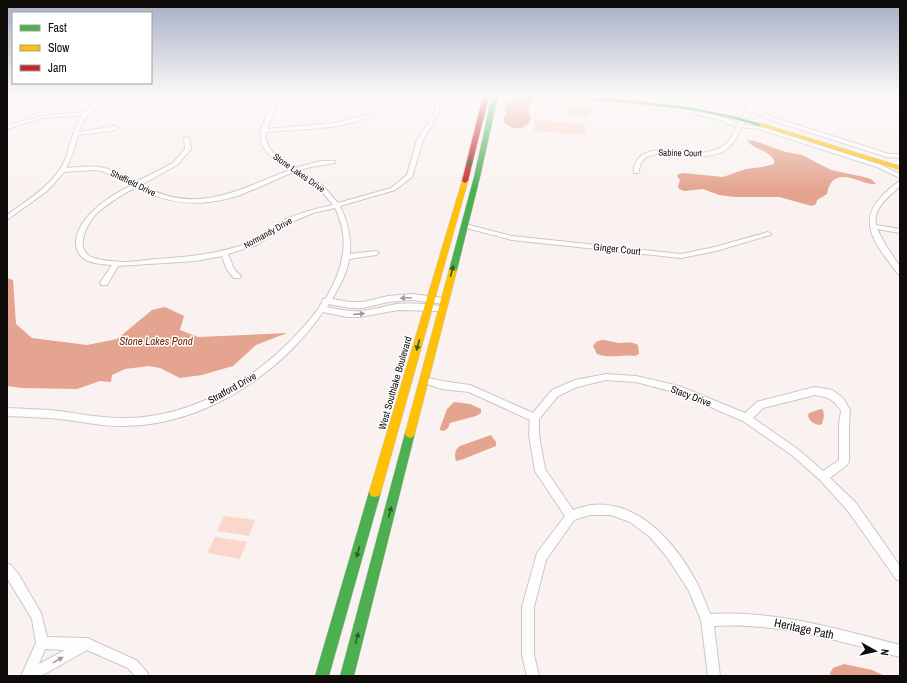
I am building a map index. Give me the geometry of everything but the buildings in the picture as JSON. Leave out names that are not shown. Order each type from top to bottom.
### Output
[{"type":"main road","name":"West Southlake Boulevard","points":[[322,676],[467,174],[478,128]]},
{"type":"main road","points":[[347,676],[443,305],[465,226],[488,128]]},
{"type":"main road","points":[[778,128],[900,168]]},
{"type":"main road","points":[[781,128],[900,164]]},
{"type":"street","points":[[7,218],[46,187],[62,170],[70,157],[77,128]]},
{"type":"street","points":[[76,134],[116,128]]},
{"type":"street","points":[[265,128],[264,131],[293,128]]},
{"type":"street","name":"Normandy Drive","points":[[187,138],[188,149],[179,160],[119,194],[101,207],[82,229],[80,234],[80,248],[86,256],[96,261],[116,264],[195,259],[225,254],[254,243],[295,218],[336,205],[385,193],[401,185],[410,176],[420,140],[428,128]]},
{"type":"street","name":"Sabine Court","points":[[636,172],[637,162],[651,153],[666,152],[698,154],[720,150],[731,142],[739,128]]},
{"type":"street","points":[[760,128],[879,166],[900,176]]},
{"type":"street","points":[[801,128],[889,156],[900,156]]},
{"type":"street","name":"Stone Lakes Drive","points":[[264,131],[262,142],[271,154],[321,187],[336,205]]},
{"type":"street","name":"Sheffield Drive","points":[[62,170],[102,169],[167,199],[204,200],[238,193],[312,163],[333,162]]},
{"type":"street","points":[[900,183],[876,208],[872,220],[873,226],[883,247],[900,272]]},
{"type":"street","name":"Stratford Drive","points":[[7,412],[59,415],[105,423],[146,421],[175,414],[216,398],[258,374],[292,344],[305,330],[326,301],[343,269],[346,257],[345,228],[336,205]]},
{"type":"street","name":"Ginger Court","points":[[465,226],[512,238],[680,256],[716,249],[768,234]]},
{"type":"street","points":[[873,226],[900,231]]},
{"type":"street","points":[[346,257],[376,253]]},
{"type":"street","points":[[225,254],[231,270],[237,276]]},
{"type":"street","points":[[104,283],[116,264]]},
{"type":"street","points":[[326,301],[350,305],[362,305],[400,298],[443,305]]},
{"type":"street","points":[[320,310],[347,314],[360,314],[430,303]]},
{"type":"street","name":"Stacy Drive","points":[[535,418],[555,393],[575,384],[606,377],[636,378],[679,390],[746,418],[796,453],[823,477],[852,507],[900,575]]},
{"type":"street","points":[[424,380],[442,385],[470,389],[535,418],[534,435],[540,471],[571,516]]},
{"type":"street","points":[[746,418],[760,405],[815,391],[829,393],[840,401],[846,410],[844,425],[844,462],[823,477]]},
{"type":"street","points":[[533,676],[528,654],[528,607],[541,557],[571,516],[590,510],[611,510],[633,518],[654,533],[671,553],[693,587],[707,620],[714,676]]},
{"type":"street","points":[[7,570],[15,579],[25,598],[38,617],[42,643],[28,676]]},
{"type":"street","name":"Heritage Path","points":[[707,620],[728,618],[786,623],[900,651]]},
{"type":"street","points":[[42,643],[88,644],[132,664],[143,676]]},
{"type":"street","points":[[28,676],[88,644]]},
{"type":"shaded area","points":[[534,128],[585,128],[586,135],[534,131]]},
{"type":"shaded area","points":[[224,516],[255,520],[249,536],[217,531]]},
{"type":"shaded area","points":[[215,537],[247,542],[240,559],[207,553]]},
{"type":"water","points":[[747,140],[755,141],[782,151],[802,155],[831,170],[871,179],[876,184],[870,184],[842,177],[835,179],[830,184],[827,194],[817,200],[816,204],[812,206],[779,197],[734,197],[719,195],[703,189],[684,191],[679,189],[678,186],[680,180],[677,176],[679,174],[684,173],[723,177],[746,169],[774,164],[774,160],[771,156],[749,143]]},
{"type":"water","name":"Stone Lakes Pond","points":[[7,278],[13,280],[16,324],[32,338],[87,345],[117,339],[152,310],[165,307],[184,316],[180,330],[198,337],[287,333],[256,345],[233,366],[202,375],[180,378],[160,368],[149,366],[125,369],[112,375],[111,382],[100,381],[77,389],[22,388],[7,386]]},
{"type":"water","points":[[601,340],[618,343],[633,343],[638,345],[639,354],[635,356],[611,356],[597,354],[593,346],[596,342]]},
{"type":"water","points":[[454,402],[470,404],[481,409],[481,413],[476,416],[450,423],[448,428],[444,431],[440,430],[447,409]]},
{"type":"water","points":[[821,409],[823,410],[824,416],[822,424],[814,424],[808,415],[809,413]]},
{"type":"water","points":[[491,435],[496,442],[496,446],[456,461],[455,452],[460,446]]},
{"type":"water","points":[[844,664],[872,670],[885,676],[831,676],[830,673],[833,668]]},
{"type":"traffic: fast","points":[[453,270],[488,128]]},
{"type":"traffic: fast","points":[[347,676],[410,433]]},
{"type":"traffic: fast","points":[[322,676],[375,492]]},
{"type":"traffic: slow","points":[[771,128],[900,168]]},
{"type":"traffic: slow","points":[[375,492],[465,181]]},
{"type":"traffic: slow","points":[[410,433],[453,270]]},
{"type":"traffic: jam","points":[[465,181],[478,128]]}]
